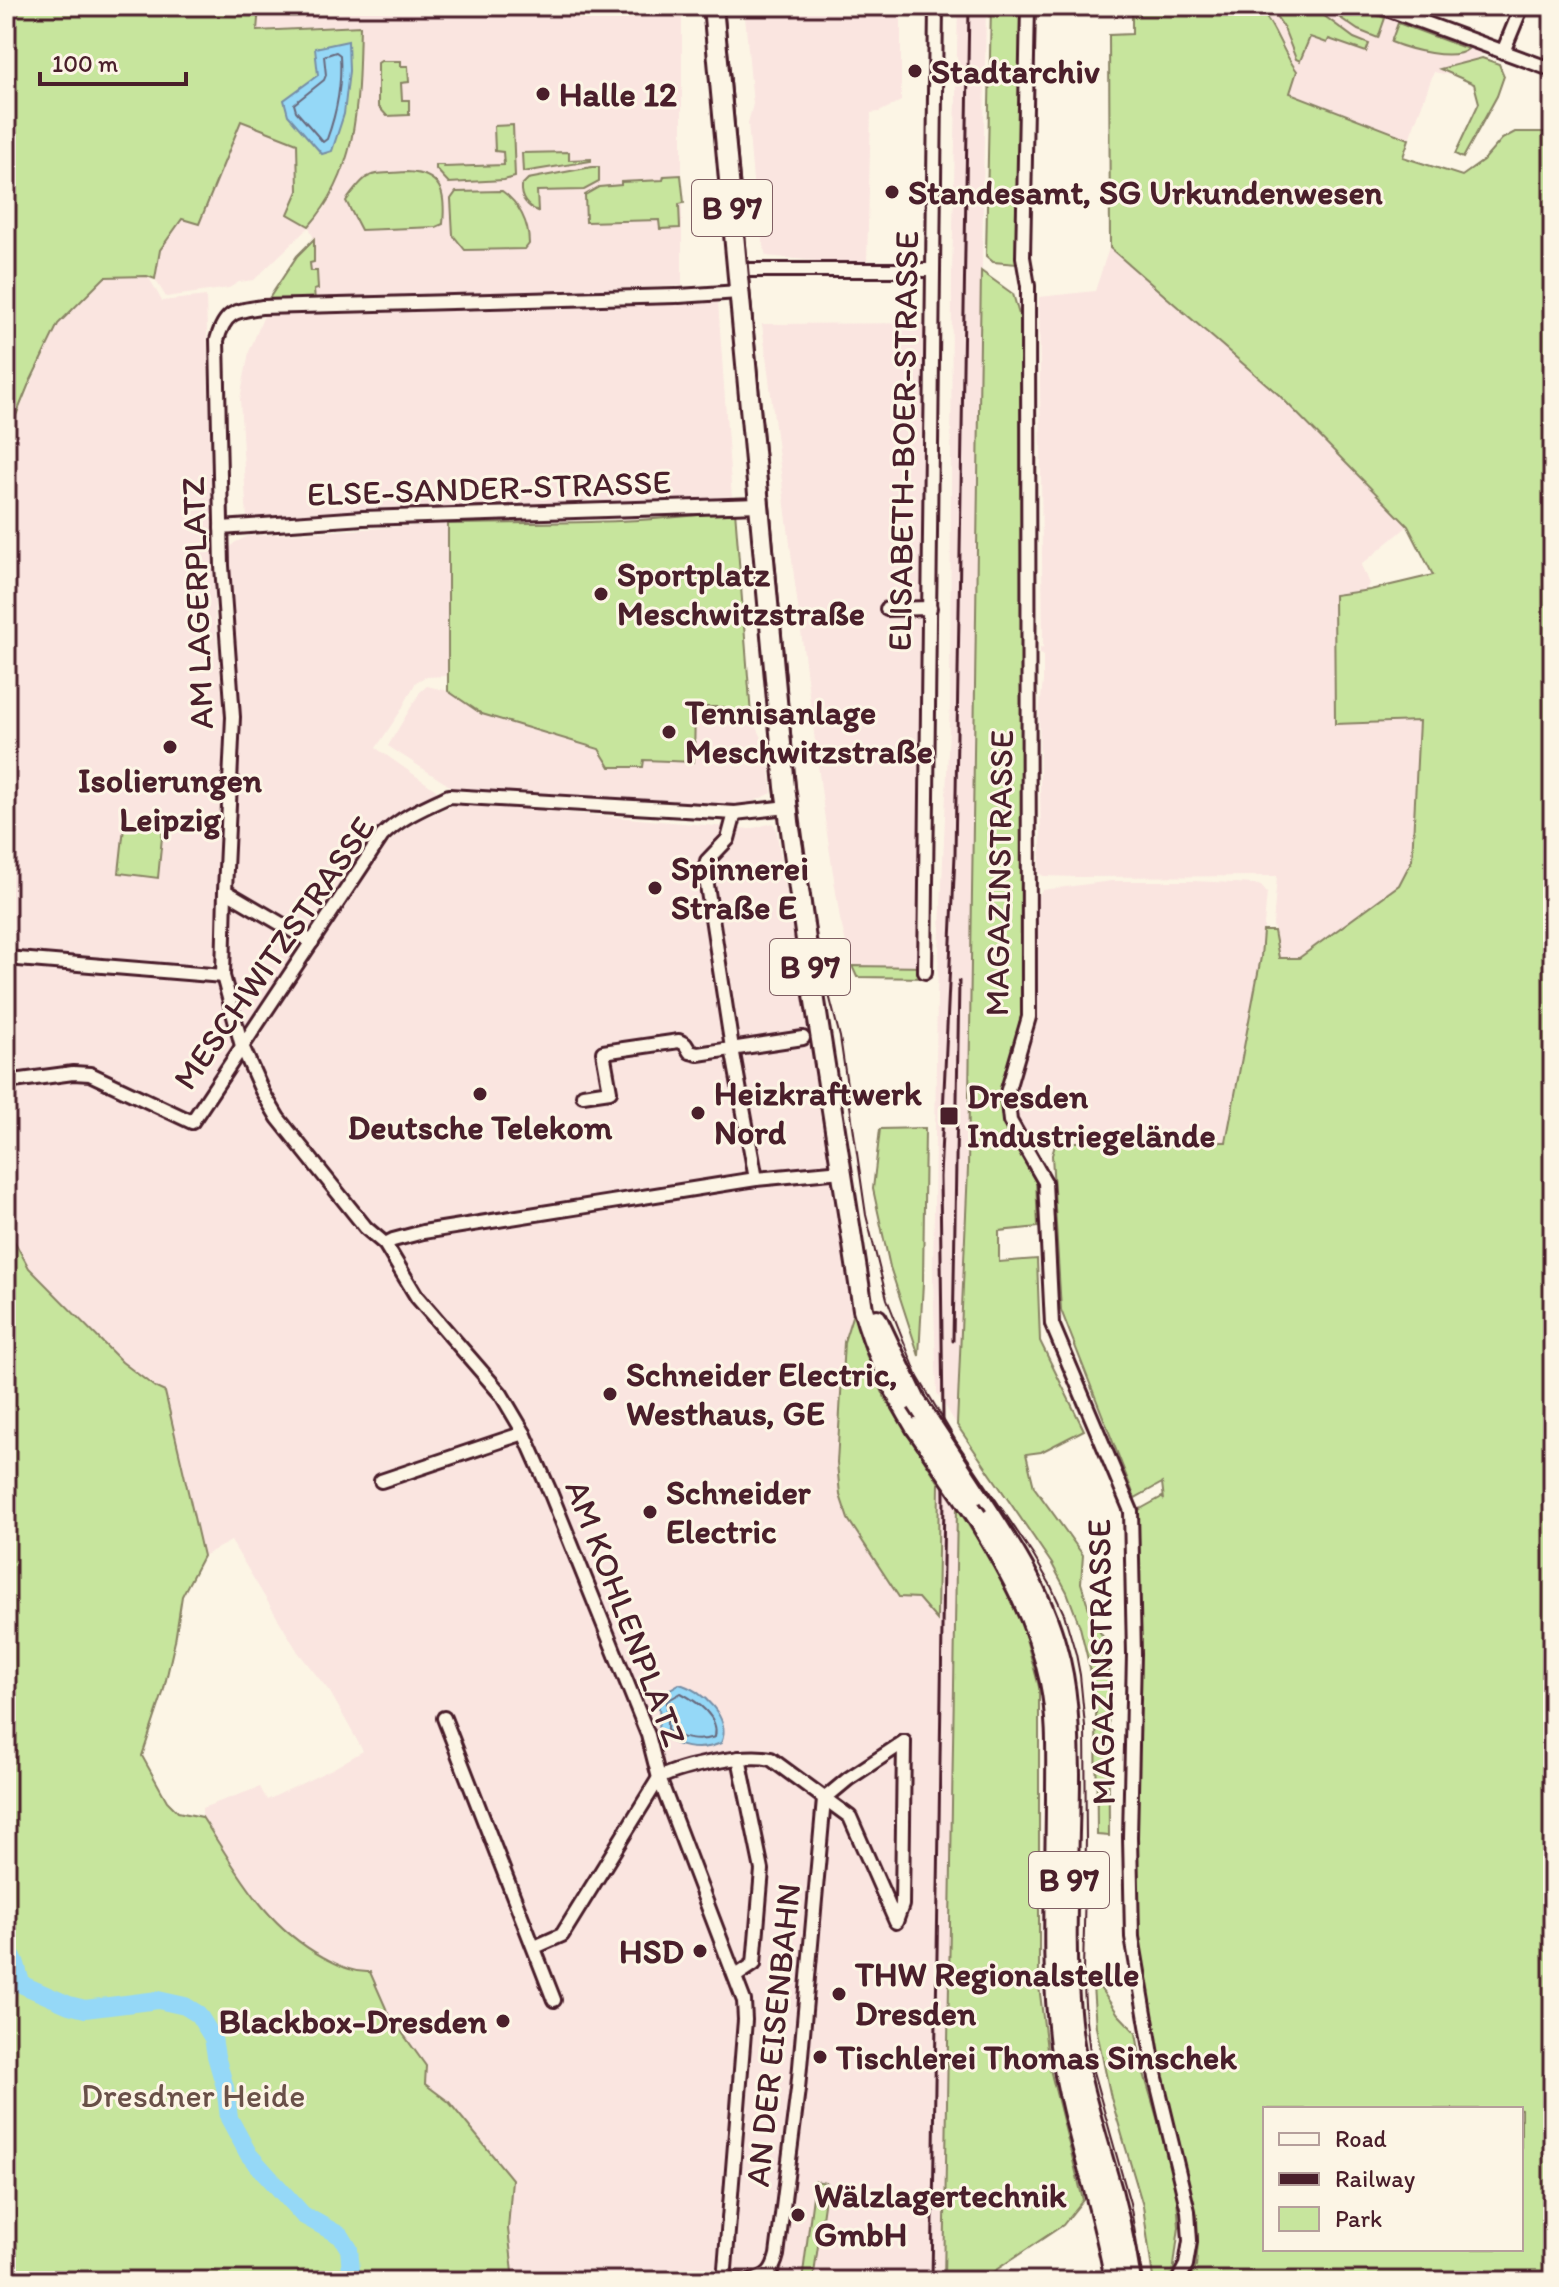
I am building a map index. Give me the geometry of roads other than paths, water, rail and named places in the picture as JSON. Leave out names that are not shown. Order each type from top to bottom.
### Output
[{"type":"main road","name":"B 97","points":[[713,6],[787,807],[863,1309],[878,1354],[899,1400],[977,1517],[1032,1616],[1050,1682],[1056,1752],[1054,1946],[1060,2044],[1115,2281]]},
{"type":"main road","name":"B 97","points":[[860,1278],[917,1403],[1026,1572],[1045,1611],[1057,1649],[1069,1715],[1067,1946],[1071,2023],[1086,2101],[1118,2216],[1131,2281]]},
{"type":"street","name":"ELISABETH-BOER-STRASSE","points":[[925,972],[936,6]]},
{"type":"street","name":"MAGAZINSTRASSE","points":[[1028,6],[1023,257],[1029,300],[1029,1017],[1007,1093],[1010,1121],[1045,1182],[1052,1324],[1131,1511],[1134,1654],[1130,1837],[1132,1937],[1156,2078],[1188,2211],[1190,2241],[1186,2265],[1178,2281]]},
{"type":"street","points":[[1379,6],[1553,70]]},
{"type":"street","points":[[1503,52],[1522,6]]},
{"type":"street","points":[[737,270],[933,270]]},
{"type":"street","name":"AM LAGERPLATZ","points":[[242,1046],[223,976],[233,717],[221,528],[217,340],[221,326],[229,315],[262,307],[739,292]]},
{"type":"street","name":"ELSE-SANDER-STRASSE","points":[[221,528],[363,518],[759,505]]},
{"type":"street","points":[[887,609],[930,608]]},
{"type":"street","name":"MESCHWITZSTRASSE","points":[[6,1082],[73,1073],[90,1074],[192,1122],[382,836],[417,810],[449,796],[735,813],[787,807]]},
{"type":"street","points":[[735,813],[728,839],[707,861],[705,872],[756,1179]]},
{"type":"street","points":[[225,891],[312,942]]},
{"type":"street","points":[[6,958],[223,976]]},
{"type":"street","points":[[583,1095],[610,1091],[603,1052],[679,1041],[690,1052],[698,1054],[803,1038]]},
{"type":"street","name":"AM KOHLENPLATZ","points":[[242,1046],[278,1118],[366,1228],[385,1244],[417,1297],[501,1394],[524,1433],[648,1735],[659,1778],[672,1771],[757,1756],[771,1759],[824,1799]]},
{"type":"street","points":[[385,1244],[423,1232],[756,1179],[842,1171]]},
{"type":"street","points":[[381,1481],[524,1433]]},
{"type":"street","points":[[444,1718],[554,2000]]},
{"type":"street","points":[[904,1742],[902,1905],[896,1922],[850,1817],[824,1799],[904,1742]]},
{"type":"street","points":[[736,1976],[754,1964],[762,1870],[739,1758]]},
{"type":"street","points":[[535,1947],[562,1935],[659,1778]]},
{"type":"street","points":[[659,1778],[744,2001],[724,2279],[742,2281]]},
{"type":"street","name":"AN DER EISENBAHN","points":[[751,2281],[768,2275],[774,2268],[777,2255],[798,2089],[824,1799]]},
{"type":"water","points":[[348,41],[349,71],[344,114],[332,151],[322,154],[288,115],[284,100],[318,75],[315,48]]},
{"type":"water","points":[[679,1684],[697,1692],[713,1706],[723,1724],[721,1743],[687,1747],[671,1742],[658,1731],[658,1696]]},
{"type":"waterway","points":[[6,1951],[14,1959],[23,1985],[69,2005],[85,2009],[158,2000],[185,2006],[198,2014],[213,2038],[229,2118],[249,2155],[303,2215],[341,2236],[349,2249],[352,2281]]},
{"type":"tram line","points":[[724,6],[799,821],[820,960],[840,1037],[866,1215],[887,1299],[918,1377],[1050,1584],[1064,1614],[1076,1654],[1085,1726],[1083,1971],[1086,2020],[1092,2068],[1130,2203],[1143,2281]]},
{"type":"railway","points":[[932,2281],[944,1498],[940,1177],[955,855],[969,6]]},
{"type":"railway","points":[[953,1341],[959,981]]},
{"type":"place","name":"Stadtarchiv","points":[[915,71]]},
{"type":"place","name":"Halle 12","points":[[543,94]]},
{"type":"place","name":"Standesamt, SG Urkundenwesen","points":[[892,192]]},
{"type":"place","name":"Sportplatz Meschwitzstraße","points":[[601,594]]},
{"type":"place","name":"Tennisanlage Meschwitzstraße","points":[[669,732]]},
{"type":"place","name":"Isolierungen Leipzig","points":[[170,747]]},
{"type":"place","name":"Spinnerei Straße E","points":[[655,888]]},
{"type":"place","name":"Deutsche Telekom","points":[[480,1094]]},
{"type":"place","name":"Heizkraftwerk Nord","points":[[698,1113]]},
{"type":"place","name":"Dresden Industriegelände","points":[[949,1116]]},
{"type":"place","name":"Schneider Electric, Westhaus, GE","points":[[610,1394]]},
{"type":"place","name":"Schneider Electric","points":[[650,1512]]},
{"type":"place","name":"HSD","points":[[700,1951]]},
{"type":"place","name":"THW Regionalstelle Dresden","points":[[839,1994]]},
{"type":"place","name":"Blackbox-Dresden","points":[[503,2021]]},
{"type":"place","name":"Tischlerei Thomas Sinschek","points":[[820,2057]]},
{"type":"place","name":"Wälzlagertechnik GmbH","points":[[798,2215]]},
{"type":"park label","name":"Dresdner Heide","points":[[193,2095]]}]
